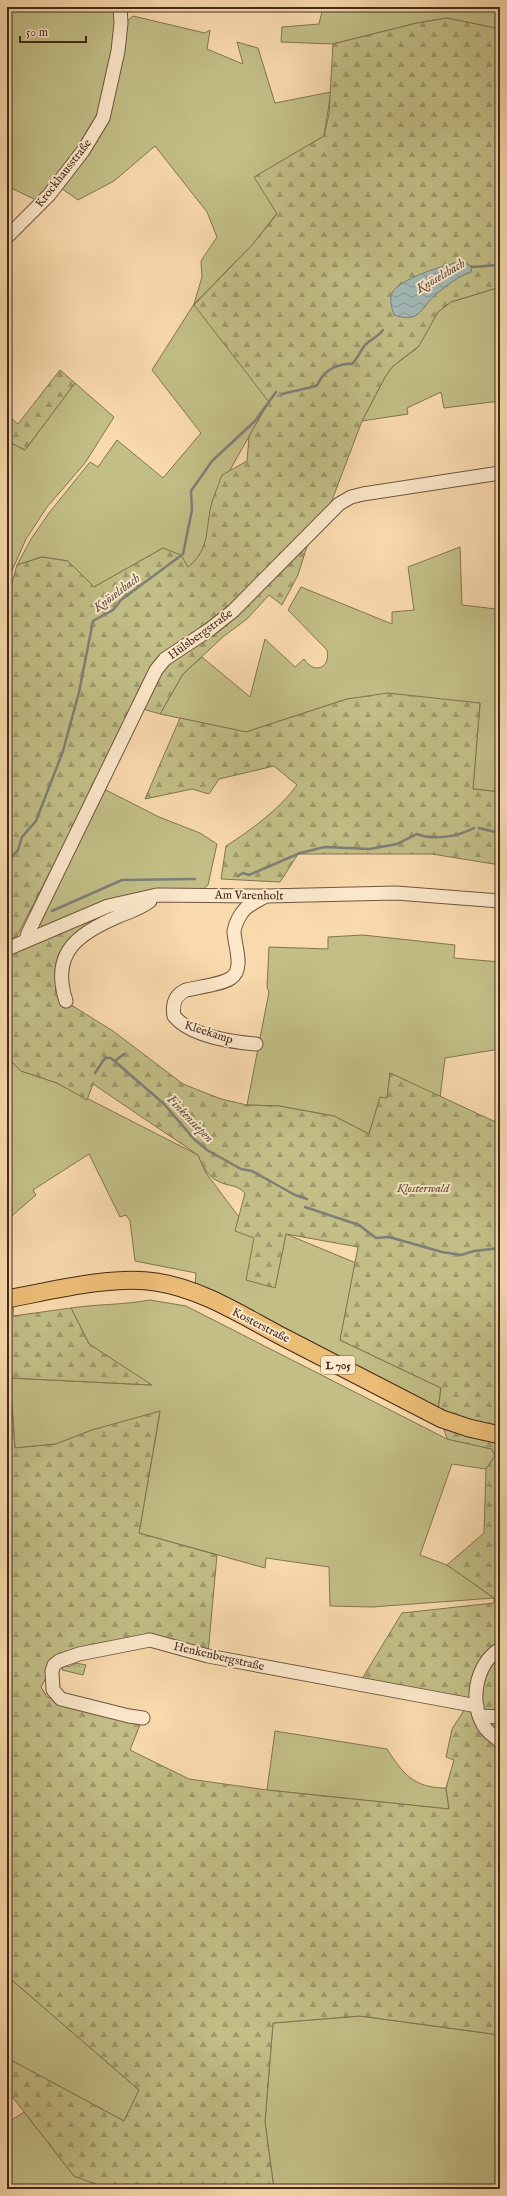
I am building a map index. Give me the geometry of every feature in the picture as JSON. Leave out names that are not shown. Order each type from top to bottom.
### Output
[{"type":"main road","name":"Kosterstraße","points":[[7,1299],[87,1285],[132,1280],[156,1282],[179,1287],[192,1291],[242,1315],[442,1419],[469,1428],[500,1435]]},
{"type":"street","name":"Krockhausstraße","points":[[7,237],[49,195],[83,151],[103,118],[118,51],[121,24],[120,7]]},
{"type":"street","name":"Hülsbergstraße","points":[[26,940],[52,881],[156,670],[165,658],[209,630],[233,611],[314,527],[345,500],[363,494],[500,473]]},
{"type":"street","name":"Am Varenholt","points":[[7,949],[108,906],[157,895],[266,896],[409,893],[500,902]]},
{"type":"street","points":[[66,1001],[62,984],[62,970],[68,950],[81,935],[97,926],[145,905],[157,895]]},
{"type":"street","name":"Kleekamp","points":[[256,1044],[224,1040],[183,1025],[174,1016],[173,1004],[181,993],[186,990],[231,978],[235,973],[238,963],[234,931],[237,921],[245,908],[266,896]]},
{"type":"street","name":"Henkenbergstraße","points":[[143,1718],[128,1716],[61,1699],[53,1690],[52,1671],[54,1665],[69,1657],[150,1640],[208,1656],[479,1711],[500,1717]]},
{"type":"street","points":[[500,1649],[485,1662],[481,1670],[476,1694],[479,1711],[486,1729],[500,1742]]},
{"type":"green space","points":[[7,7],[116,7],[114,51],[97,120],[72,159],[38,201],[7,186]]},
{"type":"green space","points":[[323,7],[500,9],[500,29],[447,18],[417,23],[333,44],[281,42],[282,27],[319,24]]},
{"type":"green space","points":[[133,16],[205,33],[210,30],[207,49],[243,64],[237,42],[258,48],[275,103],[331,92],[324,136],[255,177],[277,213],[253,244],[194,304],[202,277],[201,261],[217,237],[207,212],[155,146],[114,181],[78,200],[61,188],[107,119],[127,21]]},
{"type":"green space","points":[[447,18],[500,29],[500,287],[451,302],[438,312],[419,346],[393,366],[385,377],[362,421],[329,508],[215,619],[162,654],[17,936],[7,942],[7,600],[17,565],[42,557],[68,561],[94,587],[163,548],[181,555],[188,567],[195,560],[204,545],[212,502],[222,475],[247,461],[249,436],[269,402],[194,305],[253,244],[277,214],[254,177],[324,136],[329,114],[333,44],[417,23]]},
{"type":"green space","points":[[500,287],[500,401],[444,408],[441,392],[407,408],[408,414],[362,421],[385,377],[393,366],[416,349],[438,312],[451,302]]},
{"type":"green space","points":[[194,304],[269,401],[212,502],[205,546],[198,559],[188,567],[163,548],[94,587],[68,561],[42,557],[17,565],[31,539],[49,513],[90,462],[98,467],[117,440],[163,478],[201,433],[152,370]]},
{"type":"green space","points":[[60,370],[75,383],[25,450],[7,441],[7,415],[18,424]]},
{"type":"green space","points":[[75,383],[114,417],[85,463],[47,507],[26,539],[7,582],[7,441],[25,450]]},
{"type":"green space","points":[[309,540],[298,575],[282,605],[269,595],[247,619],[224,636],[183,674],[160,714],[143,709],[162,668]]},
{"type":"green space","points":[[460,547],[462,605],[496,609],[500,580],[500,792],[473,789],[480,703],[347,699],[246,732],[160,714],[183,674],[202,657],[250,697],[265,639],[295,667],[304,659],[312,667],[317,668],[324,665],[328,656],[327,650],[288,610],[301,587],[392,624],[392,612],[414,610],[408,567]]},
{"type":"green space","points":[[388,693],[480,703],[473,789],[500,792],[500,865],[432,854],[298,854],[280,882],[221,879],[226,846],[274,811],[297,785],[274,766],[219,779],[209,794],[192,789],[145,799],[180,718],[246,732],[347,699]]},
{"type":"green space","points":[[104,789],[159,817],[200,833],[217,844],[208,885],[202,890],[142,892],[70,915],[43,927],[40,924],[40,918]]},
{"type":"green space","name":"Klosterwald","points":[[137,904],[94,922],[73,935],[68,941],[62,956],[58,971],[55,995],[113,1031],[183,1084],[221,1099],[247,1105],[279,1106],[334,1116],[369,1134],[380,1097],[387,1098],[390,1073],[500,1124],[500,2035],[360,2016],[273,2023],[265,2122],[274,2189],[109,2189],[74,2176],[7,2090],[7,2058],[124,2121],[139,2090],[13,1981],[7,1978],[7,1288],[11,1288],[14,1291],[13,1316],[71,1308],[89,1344],[152,1385],[10,1378],[15,1448],[56,1444],[92,1430],[160,1411],[139,1533],[217,1555],[208,1654],[160,1640],[57,1658],[41,1687],[47,1697],[141,1722],[130,1750],[189,1779],[267,1790],[449,1809],[446,1788],[454,1760],[446,1757],[452,1729],[470,1701],[360,1682],[402,1613],[494,1603],[494,1598],[447,1565],[484,1533],[486,1469],[495,1456],[492,1449],[447,1439],[438,1410],[441,1388],[340,1340],[358,1247],[286,1234],[275,1288],[246,1280],[254,1238],[235,1231],[245,1193],[242,1190],[217,1181],[204,1168],[198,1155],[93,1084],[87,1100],[57,1083],[21,1071],[7,1057],[7,954],[92,917]]},
{"type":"green space","points":[[363,935],[455,945],[454,958],[500,962],[500,1049],[445,1058],[440,1097],[390,1073],[387,1098],[380,1098],[369,1134],[334,1116],[279,1106],[247,1105],[269,992],[267,987],[269,947],[328,949],[328,937]]},
{"type":"green space","points":[[7,1057],[21,1071],[57,1083],[198,1155],[206,1173],[254,1237],[275,1288],[286,1234],[356,1263],[340,1340],[441,1388],[438,1410],[195,1287],[196,1273],[135,1261],[130,1221],[126,1215],[120,1217],[89,1154],[33,1190],[36,1195],[7,1220]]},
{"type":"green space","points":[[150,1300],[186,1306],[447,1439],[492,1449],[495,1456],[486,1469],[452,1464],[420,1555],[447,1565],[494,1598],[372,1607],[330,1606],[329,1567],[266,1558],[265,1568],[139,1533],[160,1412],[92,1430],[56,1444],[15,1448],[10,1378],[151,1385],[89,1344],[71,1308]]},
{"type":"green space","points":[[76,1663],[86,1665],[83,1675],[62,1670],[64,1665],[69,1667]]},
{"type":"green space","points":[[275,1731],[387,1749],[398,1766],[410,1778],[426,1785],[446,1788],[449,1809],[267,1790]]},
{"type":"green space","points":[[7,1978],[13,1981],[139,2090],[124,2121],[7,2058]]},
{"type":"green space","points":[[360,2016],[500,2035],[500,2189],[274,2189],[265,2122],[273,2023]]},
{"type":"green space","points":[[24,2112],[74,2176],[109,2189],[7,2189],[7,2123]]},
{"type":"water","points":[[459,262],[472,266],[471,272],[456,279],[434,296],[418,314],[409,318],[394,315],[391,298],[392,293],[396,288],[422,273]]},
{"type":"waterway","name":"Knöselsbach","points":[[471,267],[500,265]]},
{"type":"waterway","name":"Knöselsbach","points":[[282,394],[316,386],[322,377],[332,368],[344,364],[352,364],[365,345],[383,330]]},
{"type":"waterway","name":"Knöselsbach","points":[[7,862],[18,850],[22,837],[36,821],[63,751],[79,692],[93,621],[113,610],[121,600],[183,554],[192,510],[191,491],[212,461],[255,421],[276,392]]},
{"type":"waterway","points":[[238,876],[243,873],[249,875],[300,853],[325,847],[370,849],[397,844],[417,834],[431,837],[446,837],[474,828]]},
{"type":"waterway","points":[[479,828],[495,832],[500,831]]},
{"type":"waterway","points":[[52,911],[122,880],[195,879]]},
{"type":"waterway","points":[[115,1061],[124,1054]]},
{"type":"waterway","name":"Finkensiepen","points":[[95,1073],[105,1058],[111,1058],[164,1104],[194,1139],[207,1150],[241,1169],[252,1171],[295,1195],[307,1199]]},
{"type":"waterway","name":"Finkensiepen","points":[[305,1207],[359,1225],[376,1238],[389,1237],[442,1252],[461,1255],[474,1251],[500,1248]]}]
